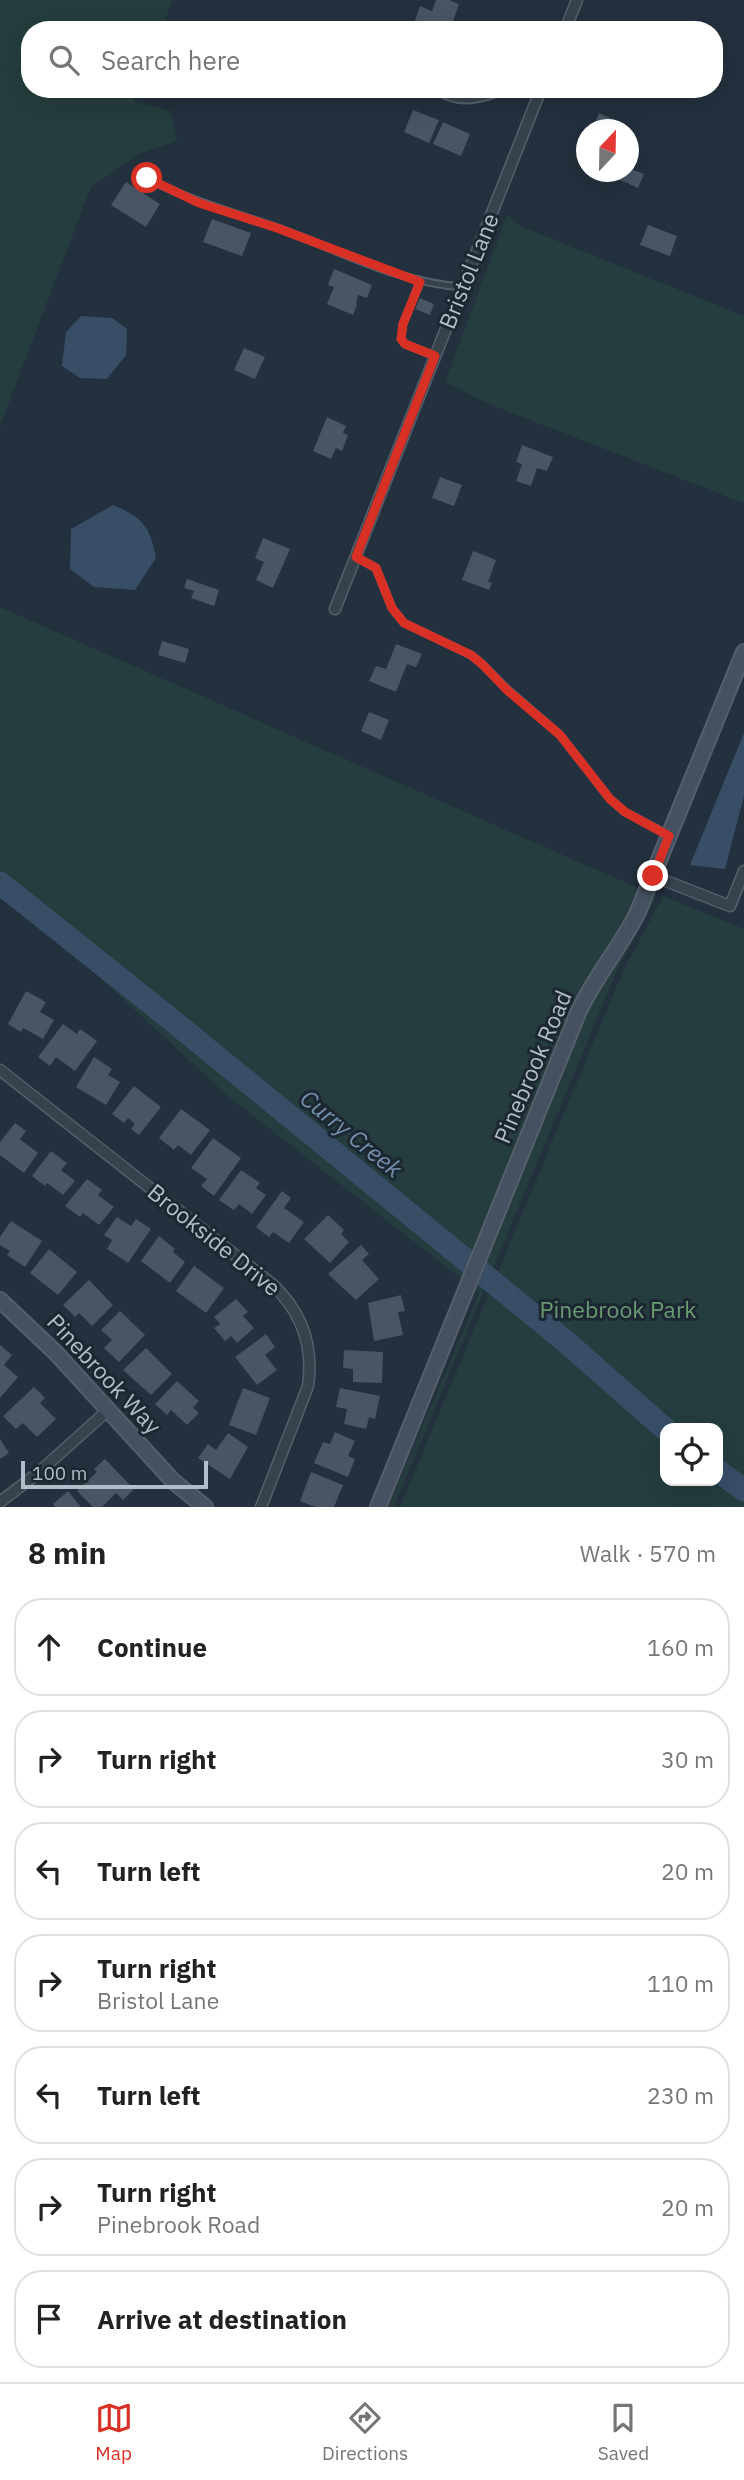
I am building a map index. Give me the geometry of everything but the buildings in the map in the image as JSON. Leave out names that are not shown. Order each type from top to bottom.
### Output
[{"type":"street","points":[[569,21],[577,0]]},
{"type":"street","name":"Bristol Lane","points":[[335,609],[537,98]]},
{"type":"street","name":"Pinebrook Road","points":[[378,1507],[584,1001],[595,979],[629,929],[744,652]]},
{"type":"street","points":[[653,876],[730,906],[744,871]]},
{"type":"street","name":"Brookside Drive","points":[[0,1070],[272,1283],[298,1314],[309,1344],[308,1386],[261,1507]]},
{"type":"street","name":"Pinebrook Way","points":[[0,1300],[56,1353],[173,1481],[205,1507]]},
{"type":"street","points":[[0,1502],[38,1473],[107,1410]]},
{"type":"lane","points":[[449,98],[470,101],[479,98]]},
{"type":"lane","points":[[147,178],[199,203],[277,228],[420,282],[463,287]]},
{"type":"lane","points":[[420,282],[403,324],[401,339],[405,344],[435,356]]},
{"type":"lane","points":[[356,557],[376,568],[392,608],[404,623],[471,655],[560,735],[610,799],[625,812],[669,836]]},
{"type":"green space","points":[[0,0],[173,0],[165,21],[21,21],[21,98],[135,98],[134,101],[171,111],[177,141],[141,153],[91,187],[0,426]]},
{"type":"green space","points":[[507,215],[523,227],[744,316],[744,503],[486,403],[445,382]]},
{"type":"green space","points":[[0,607],[640,889],[626,918],[578,998],[463,1280],[229,1097],[27,911],[0,890]]},
{"type":"green space","points":[[652,895],[657,896],[618,968],[394,1507],[388,1507],[479,1293],[473,1289],[590,1004],[638,924]]},
{"type":"green space","name":"Pinebrook Park","points":[[663,896],[744,929],[744,1507],[400,1507],[623,971]]},
{"type":"water","points":[[81,316],[112,318],[127,329],[126,355],[107,379],[80,378],[62,366],[66,332]]},
{"type":"water","points":[[113,505],[132,514],[143,524],[154,547],[156,558],[135,590],[94,587],[70,569],[71,529]]},
{"type":"water","points":[[744,733],[744,796],[725,869],[690,865]]},
{"type":"waterway","name":"Curry Creek","points":[[0,883],[565,1341],[660,1425]]},
{"type":"waterway","name":"Curry Creek","points":[[723,1475],[744,1490]]},
{"type":"route","points":[[147,178],[199,203],[277,228],[420,282],[403,324],[401,339],[405,344],[435,356],[356,557],[376,568],[392,608],[404,623],[471,655],[571,746],[610,799],[625,812],[669,836],[653,876]]}]
